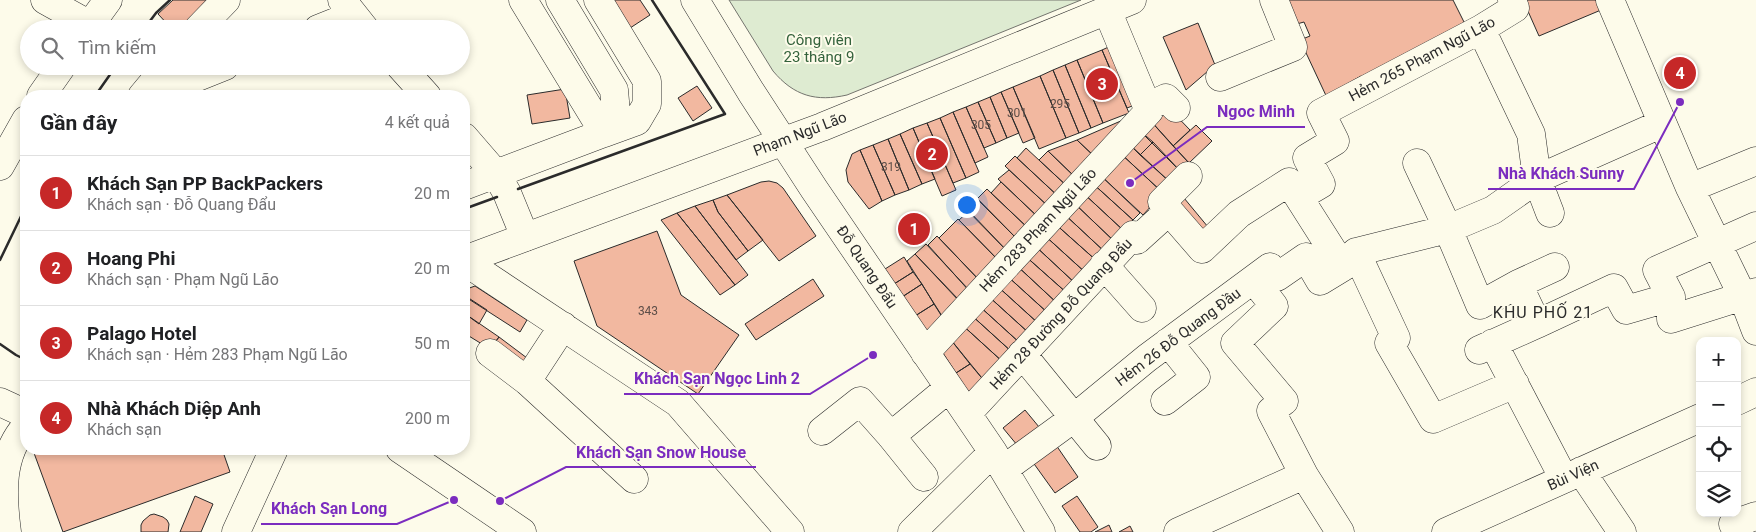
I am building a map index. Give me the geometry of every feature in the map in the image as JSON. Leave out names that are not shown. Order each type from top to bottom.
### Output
[{"type":"street","points":[[45,0],[77,20]]},
{"type":"street","points":[[93,20],[108,0]]},
{"type":"street","points":[[207,20],[226,0]]},
{"type":"street","points":[[523,0],[604,133]]},
{"type":"street","points":[[560,0],[614,90],[616,113],[604,133]]},
{"type":"street","points":[[470,184],[637,120],[647,104],[647,81],[598,0]]},
{"type":"street","name":"Ðỗ Quang Ðẩu","points":[[695,0],[783,141],[998,460],[1041,532]]},
{"type":"street","name":"Phạm Ngũ Lão","points":[[470,258],[783,141],[1132,0]]},
{"type":"street","points":[[1220,77],[1293,47],[1274,0]]},
{"type":"street","name":"Hẻm 265 Phạm Ngũ Lão","points":[[1299,197],[1321,184],[1307,158],[1335,141],[1321,113],[1481,29],[1515,8],[1512,0]]},
{"type":"street","points":[[1610,0],[1661,124],[1690,188],[1716,242],[1750,294],[1756,331]]},
{"type":"street","points":[[1107,10],[1147,107],[1166,98],[1176,108]]},
{"type":"street","points":[[340,20],[353,15]]},
{"type":"street","points":[[1481,29],[1531,134],[1537,179],[1550,214]]},
{"type":"street","points":[[45,90],[56,75]]},
{"type":"street","points":[[147,90],[160,75]]},
{"type":"street","points":[[165,90],[202,75]]},
{"type":"street","points":[[405,75],[413,90]]},
{"type":"street","name":"Hẻm 283 Phạm Ngũ Lão","points":[[925,353],[1149,111],[1147,107]]},
{"type":"street","points":[[1350,260],[1448,229],[1492,210],[1537,179],[1661,124]]},
{"type":"street","points":[[0,166],[20,131]]},
{"type":"street","points":[[470,144],[496,174],[507,193],[525,237]]},
{"type":"street","points":[[1690,188],[1756,161]]},
{"type":"street","points":[[1417,163],[1448,229],[1480,305],[1518,284],[1555,268]]},
{"type":"street","points":[[1188,176],[1162,202],[1202,249],[1239,214],[1289,182],[1350,260],[1396,338],[1389,343],[1434,419],[1515,384]]},
{"type":"street","name":"Hẻm 28 Đường Đỗ Quang Đẩu","points":[[967,414],[1133,235],[1137,240],[1169,211]]},
{"type":"street","points":[[1750,294],[1671,319],[1671,297],[1657,270],[1716,242],[1756,226]]},
{"type":"street","name":"Hẻm 26 Ðỗ Quang Ðầu","points":[[912,532],[998,460],[1074,418],[1147,358],[1270,267],[1277,277],[1306,257],[1320,281],[1350,260]]},
{"type":"street","points":[[470,264],[678,403],[790,532]]},
{"type":"street","points":[[1104,265],[1142,308]]},
{"type":"street","points":[[1254,280],[1274,306],[1235,343],[1284,401],[1271,411],[1304,474],[1340,532]]},
{"type":"street","points":[[1518,284],[1537,324]]},
{"type":"street","points":[[1622,532],[1572,475],[1515,384],[1486,347],[1614,288],[1626,310],[1671,297]]},
{"type":"street","points":[[527,381],[563,326]]},
{"type":"street","points":[[1165,401],[1201,372],[1168,342]]},
{"type":"street","points":[[490,353],[527,381],[634,479]]},
{"type":"street","points":[[1022,354],[1097,446]]},
{"type":"street","points":[[891,436],[950,388]]},
{"type":"street","points":[[1741,399],[1756,392]]},
{"type":"street","points":[[822,431],[860,401],[924,477]]},
{"type":"street","points":[[0,402],[20,411]]},
{"type":"street","name":"Bùi Viện","points":[[1456,530],[1572,475],[1696,420]]},
{"type":"street","points":[[0,432],[20,424]]},
{"type":"street","points":[[7,532],[2,490],[4,473],[16,436],[20,432]]},
{"type":"street","points":[[236,532],[271,455]]},
{"type":"street","points":[[409,455],[522,532]]},
{"type":"street","points":[[1178,532],[1304,474]]},
{"type":"street","points":[[1738,532],[1733,524],[1756,516]]},
{"type":"green space","name":"Công viên 23 tháng 9","points":[[729,0],[1081,0],[847,95],[825,98],[806,95],[797,91],[773,71]]},
{"type":"building","points":[[173,0],[213,0],[192,20],[164,20],[158,14]]},
{"type":"building","points":[[609,0],[640,0],[650,15],[627,30]]},
{"type":"building","points":[[1283,0],[1453,0],[1466,26],[1364,81],[1361,76],[1347,84],[1350,90],[1329,102],[1300,40],[1310,36],[1304,22],[1293,25]]},
{"type":"building","points":[[1523,0],[1596,0],[1601,10],[1539,36]]},
{"type":"building","points":[[1198,23],[1215,65],[1186,90],[1163,37]]},
{"type":"building","points":[[1115,44],[1140,103],[1127,108],[1102,50]]},
{"type":"building","points":[[1102,50],[1129,113],[1103,123],[1077,60]]},
{"type":"building","points":[[1077,60],[1103,123],[1091,128],[1065,65]]},
{"type":"building","points":[[1065,65],[1091,128],[1079,133],[1053,70]]},
{"type":"building","points":[[1053,70],[1079,133],[1066,138],[1040,76]]},
{"type":"building","points":[[1040,76],[1066,138],[1039,149],[1013,87]]},
{"type":"building","points":[[697,86],[712,108],[693,121],[678,98]]},
{"type":"building","points":[[1013,87],[1035,138],[1023,143],[1001,92]]},
{"type":"building","points":[[565,89],[570,118],[532,124],[527,95]]},
{"type":"building","points":[[1001,92],[1019,133],[1007,138],[990,97]]},
{"type":"building","points":[[990,97],[1007,138],[996,143],[978,102]]},
{"type":"building","points":[[978,102],[996,143],[984,148],[966,107]]},
{"type":"building","points":[[1164,103],[1190,130],[1173,146],[1149,119]]},
{"type":"building","points":[[966,107],[988,157],[975,163],[953,112]]},
{"type":"building","points":[[953,112],[979,172],[966,178],[940,118]]},
{"type":"building","points":[[940,118],[966,178],[953,183],[927,123]]},
{"type":"building","points":[[1149,119],[1189,163],[1181,172],[1139,130]]},
{"type":"building","points":[[1123,120],[1095,157],[1077,140]]},
{"type":"building","points":[[927,123],[956,190],[942,196],[913,128]]},
{"type":"building","points":[[1196,125],[1212,141],[1189,163],[1173,146]]},
{"type":"building","points":[[913,128],[935,179],[922,184],[900,134]]},
{"type":"building","points":[[1139,130],[1153,142],[1140,155],[1127,142]]},
{"type":"building","points":[[900,134],[922,184],[909,190],[888,139]]},
{"type":"building","points":[[888,139],[909,190],[895,195],[873,145]]},
{"type":"building","points":[[1077,140],[1097,159],[1077,179],[1048,151]]},
{"type":"building","points":[[1127,142],[1172,184],[1163,193],[1118,151]]},
{"type":"building","points":[[1153,142],[1182,173],[1172,184],[1140,155]]},
{"type":"building","points":[[873,145],[895,195],[882,201],[860,150]]},
{"type":"building","points":[[1026,148],[1069,188],[1060,198],[1017,158]]},
{"type":"building","points":[[860,150],[882,201],[869,209],[848,182],[846,170],[852,154]]},
{"type":"building","points":[[1048,151],[1077,179],[1069,188],[1039,160]]},
{"type":"building","points":[[1118,151],[1163,193],[1143,215],[1098,173]]},
{"type":"building","points":[[1015,156],[1060,198],[1050,208],[1005,166]]},
{"type":"building","points":[[1009,170],[1050,208],[1040,219],[998,179]]},
{"type":"building","points":[[1098,173],[1140,213],[1133,220],[1090,181]]},
{"type":"building","points":[[1090,181],[1133,220],[1124,231],[1081,191]]},
{"type":"building","points":[[761,182],[777,183],[783,188],[816,236],[779,261],[727,195]]},
{"type":"building","points":[[1001,182],[1040,219],[1030,230],[991,193]]},
{"type":"building","points":[[987,189],[1030,230],[1019,241],[977,199]]},
{"type":"building","points":[[1081,191],[1124,231],[1116,243],[1072,201]]},
{"type":"building","points":[[973,194],[1019,241],[1009,253],[962,205]]},
{"type":"building","points":[[727,195],[763,240],[748,251],[718,212],[713,200]]},
{"type":"building","points":[[1184,198],[1213,233],[1201,243],[1172,208]]},
{"type":"building","points":[[713,200],[718,212],[748,251],[736,260],[695,206]]},
{"type":"building","points":[[1072,201],[1116,243],[1106,253],[1062,212]]},
{"type":"building","points":[[695,206],[748,275],[735,285],[677,213]]},
{"type":"building","points":[[969,211],[1009,253],[1000,262],[959,220]]},
{"type":"building","points":[[1062,212],[1106,253],[1098,262],[1052,221]]},
{"type":"building","points":[[677,213],[735,285],[720,295],[661,220]]},
{"type":"building","points":[[958,219],[1000,262],[981,282],[939,238]]},
{"type":"building","points":[[1052,221],[1098,262],[1087,274],[1042,233]]},
{"type":"building","points":[[657,231],[681,295],[739,335],[698,394],[597,326],[574,261]]},
{"type":"building","points":[[1042,233],[1087,274],[1077,285],[1032,243]]},
{"type":"building","points":[[937,236],[981,282],[971,293],[928,245]]},
{"type":"building","points":[[1032,243],[1077,285],[1068,294],[1023,254]]},
{"type":"building","points":[[926,244],[970,291],[960,302],[915,254]]},
{"type":"building","points":[[915,254],[958,299],[942,316],[907,261]]},
{"type":"building","points":[[1023,254],[1068,294],[1058,304],[1014,263]]},
{"type":"building","points":[[904,257],[913,272],[894,284],[885,269]]},
{"type":"building","points":[[1014,263],[1058,304],[1049,314],[1005,274]]},
{"type":"building","points":[[913,272],[922,284],[902,297],[894,284]]},
{"type":"building","points":[[1005,274],[1049,314],[1039,324],[995,284]]},
{"type":"building","points":[[813,279],[824,296],[756,340],[745,324]]},
{"type":"building","points":[[922,284],[934,304],[915,316],[902,297]]},
{"type":"building","points":[[995,284],[1039,324],[1030,334],[986,294]]},
{"type":"building","points":[[475,286],[527,320],[520,332],[470,300],[470,288]]},
{"type":"building","points":[[986,294],[1030,334],[1021,344],[977,304]]},
{"type":"building","points":[[470,299],[487,310],[479,324],[470,317]]},
{"type":"building","points":[[934,304],[946,323],[927,335],[915,316]]},
{"type":"building","points":[[977,304],[1021,344],[1013,353],[969,313]]},
{"type":"building","points":[[969,313],[1013,353],[1004,363],[959,322]]},
{"type":"building","points":[[470,317],[499,337],[490,349],[470,337]]},
{"type":"building","points":[[959,322],[1004,363],[986,383],[947,335]]},
{"type":"building","points":[[499,337],[531,361],[523,373],[490,349]]},
{"type":"building","points":[[951,340],[970,364],[956,373],[939,347]]},
{"type":"building","points":[[970,364],[986,383],[970,396],[956,373]]},
{"type":"building","points":[[1025,410],[1044,433],[1022,451],[1003,428]]},
{"type":"building","points":[[1056,445],[1078,477],[1055,493],[1032,461]]},
{"type":"building","points":[[35,455],[224,455],[230,472],[63,532]]},
{"type":"building","points":[[195,496],[213,504],[201,532],[180,532]]},
{"type":"building","points":[[1077,496],[1098,527],[1091,532],[1080,532],[1062,506]]},
{"type":"building","points":[[154,514],[167,520],[169,524],[168,532],[141,532],[143,521]]},
{"type":"building","points":[[1109,525],[1112,532],[1095,532]]},
{"type":"building","points":[[1130,526],[1133,532],[1119,532]]},
{"type":"wall","points":[[151,20],[170,0]]},
{"type":"wall","points":[[518,189],[725,114],[652,0]]},
{"type":"wall","points":[[99,90],[110,75]]},
{"type":"wall","points":[[470,207],[497,197]]},
{"type":"wall","points":[[0,260],[20,218]]},
{"type":"wall","points":[[0,344],[20,357]]},
{"type":"place","name":"Nhà Khách Diệp Anh","points":[[1680,73]]},
{"type":"place","name":"Palago Hotel","points":[[1102,84]]},
{"type":"place","name":"Nhà Khách Sunny","points":[[1680,102]]},
{"type":"place","name":"Hoang Phi","points":[[932,154]]},
{"type":"place","name":"Ngoc Minh","points":[[1130,183]]},
{"type":"place","name":"Khách Sạn PP BackPackers","points":[[914,229]]},
{"type":"place","name":"Khách Sạn Ngọc Linh 2","points":[[873,355]]},
{"type":"place","name":"Khách Sạn Long","points":[[454,500]]},
{"type":"place","name":"Khách Sạn Snow House","points":[[500,501]]},
{"type":"district","name":"KHU PHỐ 21","points":[[1543,312]]}]
